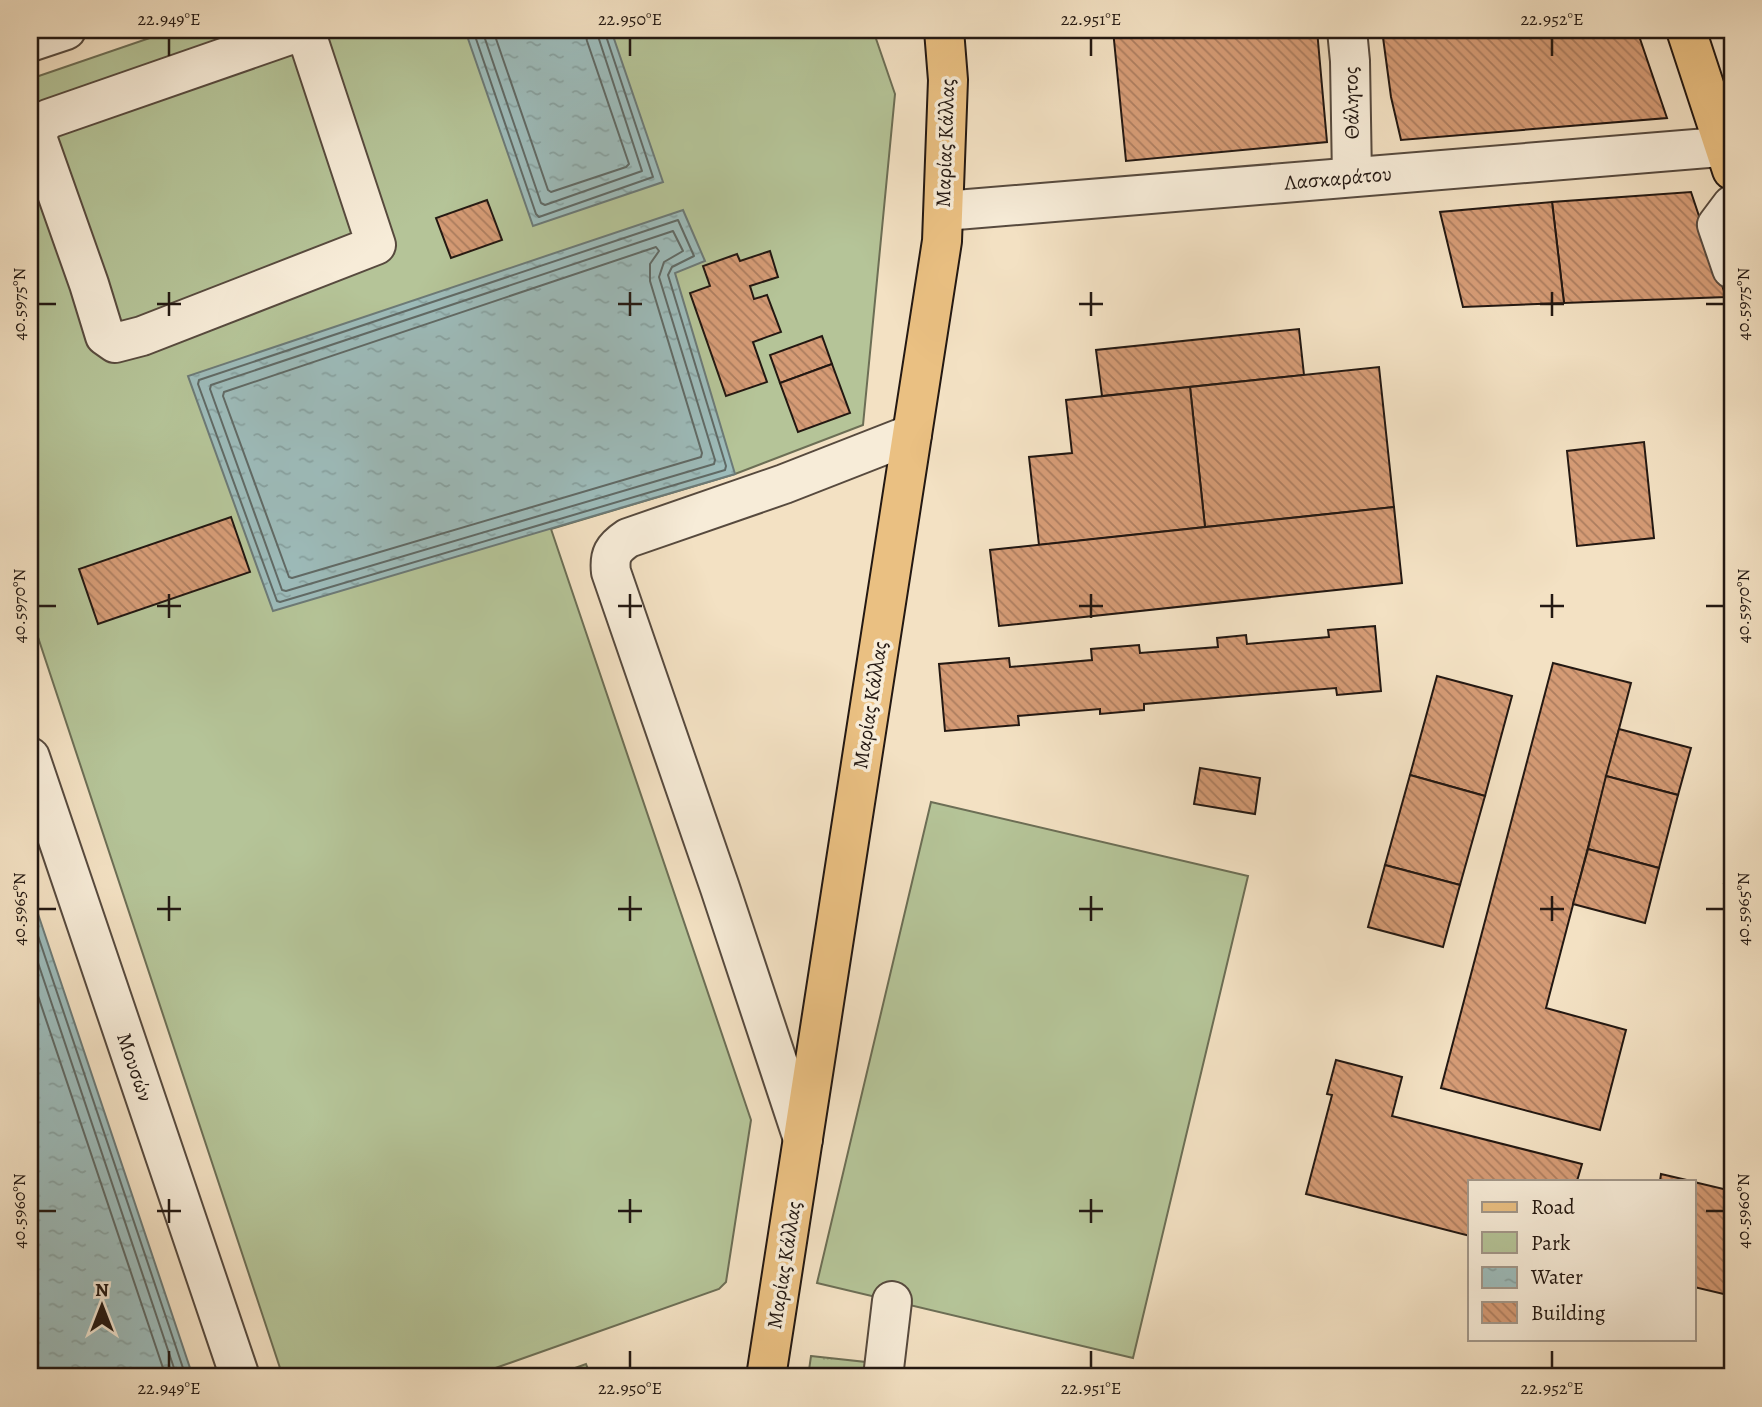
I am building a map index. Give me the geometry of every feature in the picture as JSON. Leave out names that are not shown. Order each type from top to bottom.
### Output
[{"type":"main road","name":"Μαρίας Κάλλας","points":[[766,1377],[942,242],[948,80],[944,30]]},
{"type":"main road","points":[[1686,30],[1730,154]]},
{"type":"street","points":[[30,42],[66,30]]},
{"type":"street","points":[[304,30],[376,245],[125,342],[115,343],[105,337],[37,137],[40,127],[48,119],[304,30]]},
{"type":"street","name":"Θάλητος","points":[[1347,30],[1352,177]]},
{"type":"street","name":"Λασκαράτου","points":[[944,211],[1352,177],[1730,154]]},
{"type":"street","points":[[1732,205],[1717,225],[1732,269]]},
{"type":"street","points":[[803,1139],[615,584],[610,558],[616,546],[628,538],[784,484],[912,435]]},
{"type":"street","name":"Μουσών","points":[[30,757],[240,1377]]},
{"type":"street","points":[[883,1377],[892,1301]]},
{"type":"green space","points":[[173,30],[873,30],[895,94],[863,425],[735,474],[551,529],[751,1120],[726,1282],[719,1289],[470,1377],[283,1377],[30,613],[30,79]]},
{"type":"green space","points":[[931,802],[1248,876],[1133,1358],[817,1283]]},
{"type":"green space","points":[[811,1356],[884,1364],[883,1377],[808,1377]]},
{"type":"green space","points":[[586,1364],[591,1377],[550,1377]]},
{"type":"water","points":[[465,30],[611,30],[663,182],[533,226]]},
{"type":"water","points":[[683,210],[705,261],[675,273],[735,474],[273,611],[188,376]]},
{"type":"water","points":[[30,890],[193,1377],[30,1377]]},
{"type":"building","points":[[1113,30],[1317,30],[1327,142],[1126,161]]},
{"type":"building","points":[[1382,30],[1637,30],[1667,118],[1401,140],[1391,97]]},
{"type":"building","points":[[1691,192],[1726,297],[1564,303],[1552,202]]},
{"type":"building","points":[[487,200],[502,240],[451,258],[436,218]]},
{"type":"building","points":[[1552,202],[1564,303],[1463,307],[1440,212]]},
{"type":"building","points":[[770,251],[778,277],[750,286],[754,299],[767,295],[781,332],[753,342],[767,382],[726,396],[690,293],[710,286],[703,266],[737,254],[740,261]]},
{"type":"building","points":[[1299,329],[1304,375],[1102,396],[1096,350]]},
{"type":"building","points":[[822,336],[832,364],[780,383],[770,355]]},
{"type":"building","points":[[832,364],[850,413],[798,432],[780,383]]},
{"type":"building","points":[[1379,367],[1394,507],[1205,527],[1190,387]]},
{"type":"building","points":[[1190,387],[1205,527],[1039,545],[1029,457],[1072,453],[1066,400]]},
{"type":"building","points":[[1644,442],[1654,538],[1577,546],[1567,451]]},
{"type":"building","points":[[1394,507],[1402,583],[999,626],[990,550]]},
{"type":"building","points":[[231,517],[250,572],[98,624],[79,569]]},
{"type":"building","points":[[1375,626],[1381,691],[1337,695],[1336,688],[1144,704],[1144,710],[1100,714],[1100,709],[1018,716],[1019,725],[945,731],[939,664],[1009,658],[1010,667],[1092,660],[1091,649],[1139,645],[1140,653],[1218,647],[1217,638],[1246,635],[1247,644],[1329,637],[1328,630]]},
{"type":"building","points":[[1553,663],[1631,683],[1546,1008],[1626,1030],[1600,1130],[1441,1088]]},
{"type":"building","points":[[1437,676],[1512,696],[1485,796],[1410,775]]},
{"type":"building","points":[[1619,729],[1691,748],[1678,795],[1606,776]]},
{"type":"building","points":[[1200,768],[1260,778],[1255,814],[1194,804]]},
{"type":"building","points":[[1410,775],[1485,796],[1460,885],[1385,865]]},
{"type":"building","points":[[1606,776],[1678,795],[1659,868],[1588,849]]},
{"type":"building","points":[[1588,849],[1659,868],[1645,923],[1573,904]]},
{"type":"building","points":[[1732,851],[1732,885],[1724,883]]},
{"type":"building","points":[[1385,865],[1460,885],[1443,947],[1368,927]]},
{"type":"building","points":[[1336,1060],[1402,1077],[1392,1116],[1582,1164],[1577,1180],[1468,1180],[1468,1235],[1306,1194],[1332,1095],[1327,1094]]},
{"type":"building","points":[[1661,1174],[1687,1180],[1660,1180]]},
{"type":"building","points":[[1696,1182],[1732,1191],[1732,1296],[1696,1287]]}]
